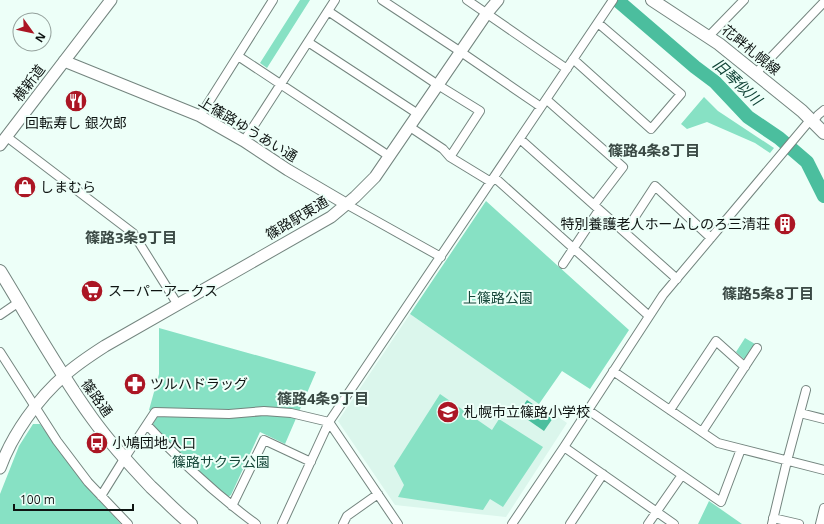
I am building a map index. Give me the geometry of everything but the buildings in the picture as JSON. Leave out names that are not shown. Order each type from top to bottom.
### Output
[{"type":"main road","name":"花畔札幌線","points":[[652,0],[709,36],[756,73],[824,132]]},
{"type":"main road","name":"篠路通","points":[[0,271],[53,359],[92,419],[124,459],[191,524]]},
{"type":"street","name":"横新道","points":[[3,141],[111,0]]},
{"type":"street","points":[[200,116],[273,0]]},
{"type":"street","points":[[244,141],[335,0]]},
{"type":"street","points":[[382,0],[542,107]]},
{"type":"street","points":[[467,0],[567,69]]},
{"type":"street","name":"篠路駅東通","points":[[1,462],[14,438],[35,406],[64,375],[73,368],[105,346],[331,217],[355,197],[375,177],[487,13],[498,0]]},
{"type":"street","points":[[709,36],[744,0]]},
{"type":"street","points":[[282,524],[329,422],[547,100],[612,1]]},
{"type":"street","points":[[756,73],[824,2]]},
{"type":"street","points":[[328,11],[438,85],[480,111],[450,156]]},
{"type":"street","points":[[573,59],[651,129],[681,94],[598,23]]},
{"type":"street","points":[[308,42],[418,114]]},
{"type":"street","points":[[238,56],[389,156]]},
{"type":"street","name":"上篠路ゆうあい通","points":[[64,61],[200,116],[244,141],[288,170],[346,204]]},
{"type":"street","points":[[547,100],[623,167],[563,264]]},
{"type":"street","points":[[512,524],[663,295],[781,154],[812,120],[824,110]]},
{"type":"street","points":[[410,127],[443,149],[450,156],[493,179],[574,248],[650,316]]},
{"type":"street","points":[[520,139],[677,279]]},
{"type":"street","points":[[3,141],[133,233],[178,305]]},
{"type":"street","points":[[625,232],[655,186],[711,238]]},
{"type":"street","points":[[346,204],[441,257]]},
{"type":"street","points":[[0,315],[19,302]]},
{"type":"street","points":[[670,410],[716,341],[745,367]]},
{"type":"street","points":[[702,432],[757,348]]},
{"type":"street","points":[[0,352],[57,441],[88,482],[128,524]]},
{"type":"street","points":[[613,371],[718,443],[824,470]]},
{"type":"street","points":[[799,524],[772,521],[806,390]]},
{"type":"street","points":[[588,410],[721,502],[741,449]]},
{"type":"street","points":[[102,496],[155,412],[229,414],[264,411],[291,413],[329,422],[398,524]]},
{"type":"street","points":[[800,413],[824,419]]},
{"type":"street","points":[[147,425],[188,468],[232,506],[256,524]]},
{"type":"street","points":[[232,506],[264,440],[311,462]]},
{"type":"street","points":[[564,447],[674,524]]},
{"type":"street","points":[[570,524],[603,474]]},
{"type":"street","points":[[648,524],[682,475]]},
{"type":"street","points":[[343,524],[347,516],[378,494]]},
{"type":"street","points":[[820,524],[824,508]]},
{"type":"shaded area","name":"札幌市立篠路小学校","points":[[410,314],[567,423],[506,517],[395,505],[338,421]]},
{"type":"shaded area","points":[[527,400],[553,418],[544,431],[518,413]]},
{"type":"green space","points":[[300,0],[310,0],[267,68],[260,63]]},
{"type":"green space","points":[[704,97],[718,111],[774,148],[770,153],[755,143],[707,122],[687,129],[681,124]]},
{"type":"green space","name":"上篠路公園","points":[[486,201],[629,330],[590,389],[562,371],[539,404],[410,314]]},
{"type":"green space","name":"篠路サクラ公園","points":[[159,328],[316,372],[285,444],[260,432],[231,495],[228,497],[198,471],[154,427],[153,423],[158,416],[149,410],[159,374]]},
{"type":"green space","points":[[745,338],[755,344],[745,360],[736,352]]},
{"type":"green space","points":[[440,394],[492,430],[499,419],[543,447],[503,507],[490,499],[483,510],[398,497],[404,485],[394,466]]},
{"type":"green space","points":[[33,424],[40,424],[86,486],[121,524],[0,524],[0,494],[19,446]]},
{"type":"green space","points":[[709,501],[742,524],[698,524]]},
{"type":"waterway","name":"旧琴似川","points":[[617,0],[695,67],[715,82],[748,117],[779,138],[807,162],[824,196]]},
{"type":"place","name":"回転寿し 銀次郎","points":[[76,101]]},
{"type":"place","name":"しまむら","points":[[25,187]]},
{"type":"place","name":"特別養護老人ホームしのろ三清荘","points":[[785,224]]},
{"type":"place","name":"スーパーアークス","points":[[92,291]]},
{"type":"place","name":"ツルハドラッグ","points":[[135,384]]},
{"type":"place","name":"札幌市立篠路小学校","points":[[448,412]]},
{"type":"place","name":"小鳩団地入口","points":[[97,443]]},
{"type":"district","name":"篠路4条8丁目","points":[[654,151]]},
{"type":"district","name":"篠路3条9丁目","points":[[131,238]]},
{"type":"district","name":"篠路5条8丁目","points":[[768,294]]},
{"type":"district","name":"篠路4条9丁目","points":[[323,399]]}]
